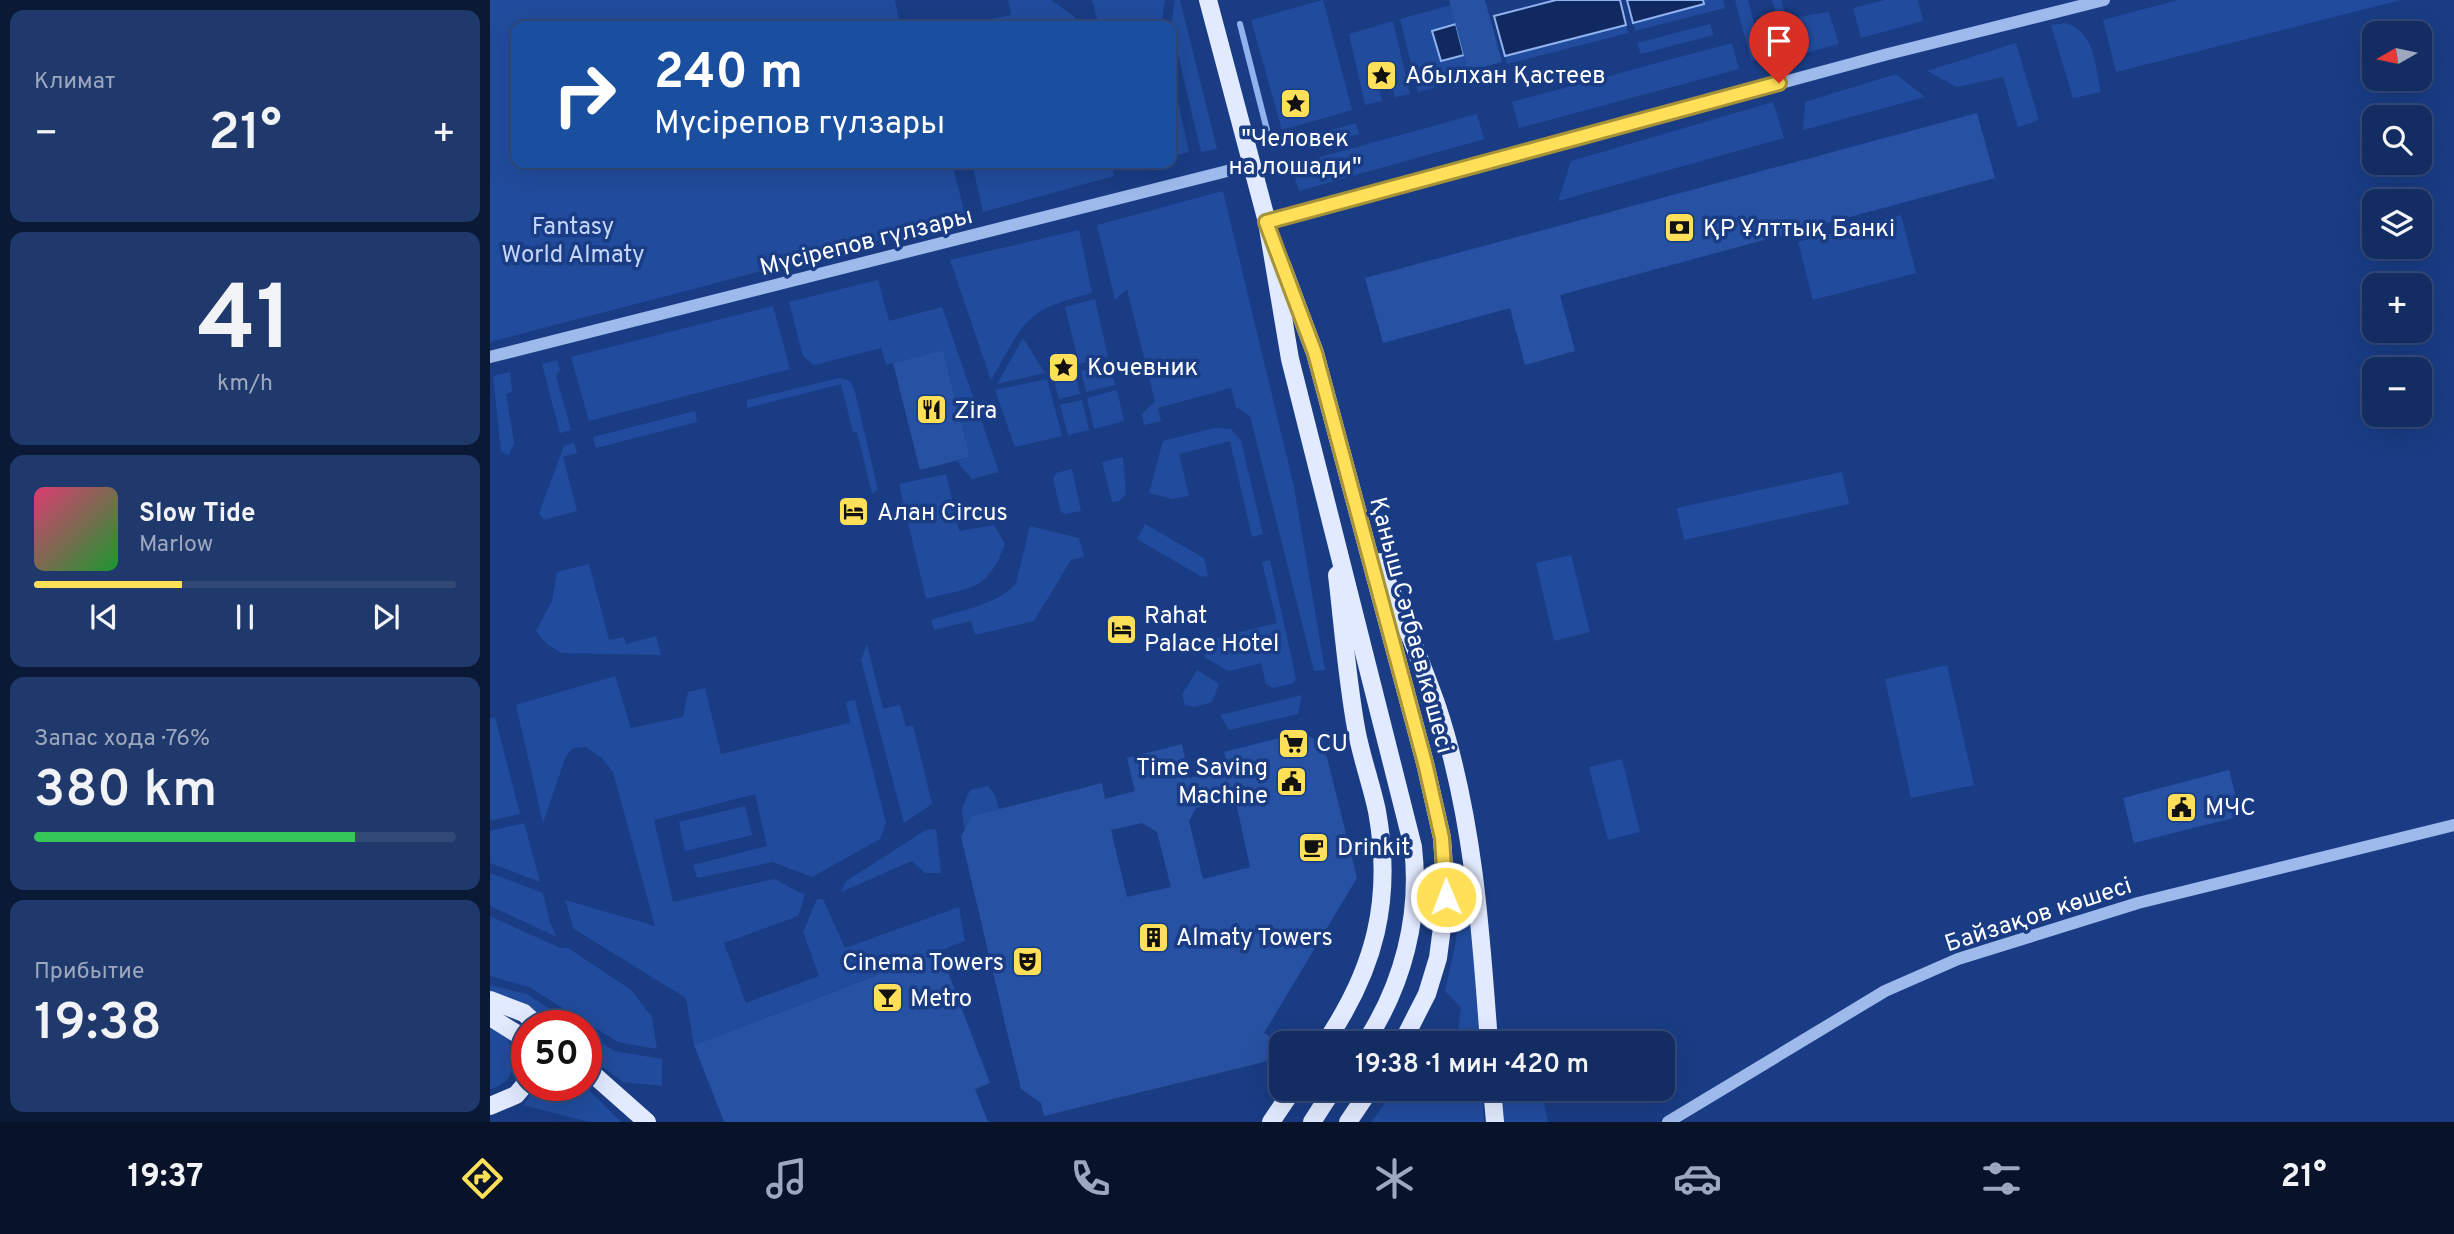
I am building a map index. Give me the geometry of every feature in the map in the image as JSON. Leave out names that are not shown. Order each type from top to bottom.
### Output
[{"type":"main road","name":"Қаныш Сәтбаев көшесі","points":[[1208,0],[1266,222],[1290,359],[1413,847],[1416,897],[1405,952],[1395,983],[1372,1031]]},
{"type":"main road","name":"Қаныш Сәтбаев көшесі","points":[[1266,222],[1315,353],[1442,838],[1446,897],[1438,958],[1427,994],[1408,1031]]},
{"type":"main road","points":[[1350,491],[1410,635],[1440,720],[1473,864],[1488,1031]]},
{"type":"main road","points":[[1327,498],[1357,729],[1376,808],[1384,879],[1382,906],[1363,978],[1332,1031]]},
{"type":"main road","points":[[490,1000],[516,1010]]},
{"type":"main road","points":[[490,1017],[511,1030]]},
{"type":"main road","points":[[602,1082],[647,1122]]},
{"type":"main road","points":[[490,1106],[511,1097]]},
{"type":"main road","points":[[1271,1122],[1285,1101]]},
{"type":"main road","points":[[1312,1122],[1326,1101]]},
{"type":"main road","points":[[1348,1122],[1362,1101]]},
{"type":"main road","points":[[1493,1101],[1495,1122]]},
{"type":"street","points":[[1266,222],[1865,60],[2104,0]]},
{"type":"street","name":"Мүсірепов гүлзары","points":[[490,357],[1251,165]]},
{"type":"street","name":"Байзақов көшесі","points":[[1668,1122],[1885,991],[1958,959],[2138,903],[2454,825]]},
{"type":"green space","name":"Fantasy World Almaty","points":[[490,0],[895,0],[899,21],[511,21],[511,168],[953,168],[965,215],[896,236],[490,342]]},
{"type":"green space","points":[[1008,0],[1051,0],[1080,21],[986,20],[1011,15]]},
{"type":"green space","points":[[1092,0],[1165,0],[1162,21],[1098,21]]},
{"type":"green space","points":[[1175,0],[1180,0],[1217,149],[1201,152],[1176,46],[1176,21],[1172,21]]},
{"type":"green space","points":[[1323,0],[1352,110],[1282,130],[1251,20]]},
{"type":"green space","points":[[1703,0],[1723,0],[1725,8],[1635,31],[1633,23],[1704,4]]},
{"type":"green space","points":[[1735,0],[1748,0],[1763,58],[1751,61]]},
{"type":"green space","points":[[1772,0],[1781,0],[1787,19],[1829,12],[1839,44],[1787,58]]},
{"type":"green space","points":[[1885,0],[1918,0],[1923,21],[1861,38],[1853,8]]},
{"type":"green space","points":[[2178,0],[2401,0],[2116,72],[2103,20]]},
{"type":"green space","points":[[1451,5],[1456,24],[1433,31],[1441,61],[1464,55],[1469,78],[1418,92],[1400,19]]},
{"type":"green space","points":[[1393,21],[1410,94],[1395,97],[1392,85],[1398,83],[1393,61],[1368,68],[1373,90],[1379,89],[1382,101],[1365,105],[1349,34]]},
{"type":"green space","points":[[2066,23],[2083,34],[2088,42],[2095,60],[2101,92],[2073,98],[2051,25]]},
{"type":"green space","points":[[1710,24],[1714,35],[1641,54],[1637,43]]},
{"type":"green space","points":[[1626,25],[1628,33],[1507,64],[1505,56]]},
{"type":"green space","points":[[1732,43],[1739,69],[1519,128],[1512,102]]},
{"type":"green space","points":[[2016,43],[2039,120],[2018,127],[2003,77],[1957,87],[1927,71]]},
{"type":"green space","points":[[1896,74],[1925,97],[1803,130],[1805,102]]},
{"type":"green space","points":[[1176,93],[1189,152],[1176,156]]},
{"type":"green space","points":[[1773,102],[1784,138],[1558,201],[1571,161]]},
{"type":"green space","points":[[1477,114],[1484,139],[1299,191],[1291,165]]},
{"type":"green space","points":[[1356,123],[1359,134],[1312,147],[1309,136]]},
{"type":"green space","points":[[973,168],[1112,168],[1114,176],[983,212]]},
{"type":"green space","points":[[1223,191],[1294,487],[1325,670],[1314,671],[1250,416],[1236,407],[1231,388],[1158,408],[1161,421],[1144,425],[1142,414],[1155,401],[1127,289],[1115,300],[1097,225]]},
{"type":"green space","points":[[1901,215],[1916,273],[1813,300],[1798,242]]},
{"type":"green space","points":[[1079,230],[1092,293],[1052,306],[1028,321],[991,380],[950,260]]},
{"type":"green space","points":[[878,280],[889,321],[942,307],[999,472],[972,479],[957,461],[970,457],[943,350],[886,365],[881,348],[814,365],[803,356],[789,302]]},
{"type":"green space","points":[[1095,299],[1108,357],[1079,364],[1065,307]]},
{"type":"green space","points":[[773,306],[790,369],[589,421],[571,357]]},
{"type":"green space","points":[[1023,338],[1045,373],[997,384]]},
{"type":"green space","points":[[557,360],[560,370],[556,376],[571,430],[560,433],[542,364]]},
{"type":"green space","points":[[1110,363],[1115,385],[1086,392],[1081,371]]},
{"type":"green space","points":[[510,372],[512,392],[506,394],[514,443],[509,455],[501,452],[493,376]]},
{"type":"green space","points":[[1075,372],[1080,394],[1059,399],[1053,377]]},
{"type":"green space","points":[[840,378],[850,381],[855,392],[878,490],[872,494],[857,432],[853,432],[841,384],[747,408],[747,400]]},
{"type":"green space","points":[[1047,379],[1062,436],[1015,447],[995,390]]},
{"type":"green space","points":[[1117,390],[1124,421],[1094,429],[1087,398]]},
{"type":"green space","points":[[1082,400],[1089,430],[1068,435],[1060,405]]},
{"type":"green space","points":[[695,411],[697,422],[596,448],[593,437]]},
{"type":"green space","points":[[1214,428],[1231,429],[1241,441],[1263,534],[1252,537],[1230,441],[1179,454],[1189,496],[1172,499],[1149,493],[1163,441]]},
{"type":"green space","points":[[574,443],[577,453],[563,457],[577,511],[544,520],[539,513],[564,446]]},
{"type":"green space","points":[[1123,457],[1126,494],[1119,501],[1112,502],[1102,462]]},
{"type":"green space","points":[[1072,469],[1081,511],[1065,514],[1061,512],[1053,479],[1056,473]]},
{"type":"green space","points":[[1842,472],[1849,504],[1684,540],[1677,508]]},
{"type":"green space","points":[[946,474],[959,531],[994,525],[1005,544],[984,580],[967,589],[926,599],[899,484]]},
{"type":"green space","points":[[1145,524],[1204,558],[1208,576],[1202,577],[1137,539]]},
{"type":"green space","points":[[1030,526],[1079,538],[1084,557],[1071,560],[1034,621],[975,635],[971,621],[934,630],[931,620],[988,602],[1009,591],[1016,583]]},
{"type":"green space","points":[[1571,555],[1590,632],[1554,641],[1536,563]]},
{"type":"green space","points":[[1270,560],[1296,678],[1294,683],[1273,688],[1266,684],[1261,663],[1229,671],[1204,657],[1216,638],[1277,623],[1262,562]]},
{"type":"green space","points":[[589,564],[609,640],[624,637],[626,644],[656,636],[661,655],[562,653],[548,645],[536,631],[552,601],[557,572]]},
{"type":"green space","points":[[867,644],[883,709],[900,705],[906,727],[913,725],[932,804],[904,823],[861,660]]},
{"type":"green space","points":[[1947,665],[1974,785],[1911,798],[1885,679]]},
{"type":"green space","points":[[1197,670],[1219,684],[1212,702],[1195,707],[1185,705],[1182,695]]},
{"type":"green space","points":[[615,676],[631,728],[683,717],[688,692],[705,688],[721,754],[850,723],[846,702],[855,700],[886,823],[880,839],[812,877],[773,862],[697,878],[693,865],[767,846],[755,794],[654,820],[673,902],[774,879],[805,895],[798,916],[724,943],[746,1003],[819,976],[803,932],[817,899],[823,899],[845,948],[959,907],[965,941],[694,1045],[686,998],[574,929],[565,900],[655,926],[613,772],[603,759],[586,747],[573,748],[566,756],[543,823],[516,705]]},
{"type":"green space","points":[[1302,695],[1298,714],[1229,730],[1220,715]]},
{"type":"green space","points":[[495,717],[520,814],[490,821],[490,718]]},
{"type":"green space","points":[[1622,759],[1640,832],[1608,840],[1589,767]]},
{"type":"green space","points":[[988,786],[995,795],[999,809],[971,816],[964,829],[962,809],[970,790]]},
{"type":"green space","points":[[745,806],[752,835],[685,851],[679,822]]},
{"type":"green space","points":[[524,823],[540,882],[490,863],[490,831]]},
{"type":"green space","points":[[936,829],[941,873],[925,873],[912,861],[841,892],[846,881],[926,830]]},
{"type":"green space","points":[[490,873],[543,893],[550,923],[557,937],[490,906]]},
{"type":"green space","points":[[1459,873],[1472,936],[1479,1031],[1458,1031],[1461,1007],[1445,991],[1456,941]]},
{"type":"green space","points":[[490,916],[560,948],[568,948],[631,990],[652,1017],[657,1049],[618,1042],[602,1032],[602,1010],[566,1010],[529,987],[490,976]]},
{"type":"green space","points":[[490,985],[527,994],[552,1010],[529,1010],[490,996]]},
{"type":"green space","points":[[490,1028],[507,1036],[511,1050],[511,1072],[506,1081],[490,1089]]},
{"type":"green space","points":[[602,1043],[614,1051],[662,1059],[662,1086],[623,1082],[602,1066]]},
{"type":"green space","points":[[526,1101],[600,1101],[621,1122],[589,1122],[523,1105]]},
{"type":"green space","points":[[1387,1101],[1483,1101],[1484,1122],[1371,1122]]},
{"type":"green space","points":[[1500,1101],[1544,1101],[1548,1122],[1502,1122]]},
{"type":"shaded area","points":[[1556,0],[1620,0],[1626,25],[1505,56],[1494,16]]},
{"type":"shaded area","points":[[1627,0],[1703,0],[1704,4],[1633,23]]},
{"type":"shaded area","points":[[1456,24],[1464,55],[1441,61],[1432,31]]},
{"type":"building","points":[[1449,0],[1485,0],[1502,62],[1468,71]]},
{"type":"building","name":"ҚР Ұлттық Банкі","points":[[1977,113],[1995,178],[1560,295],[1575,351],[1525,365],[1510,308],[1383,343],[1365,278]]},
{"type":"building","name":"Zira","points":[[943,350],[970,457],[920,470],[893,363]]},
{"type":"building","name":"Almaty Towers","points":[[1303,732],[1324,746],[1357,878],[1264,1033],[1269,1036],[1269,1059],[1044,1116],[1041,1103],[1021,1089],[1009,1040],[961,837],[971,816],[1102,783],[1105,799],[1135,791],[1127,758],[1182,744],[1189,778],[1228,769],[1224,752]],"holes":[[[1235,798],[1250,867],[1203,879],[1189,821],[1196,808]],[[1142,823],[1157,832],[1171,887],[1127,897],[1111,830]]]},
{"type":"building","name":"МЧС","points":[[2229,770],[2241,816],[2134,843],[2123,798]]},
{"type":"building","name":"Metro","points":[[940,951],[990,1083],[975,1089],[988,1122],[724,1122],[694,1045]]},
{"type":"waterway","points":[[1240,24],[1267,130]]},
{"type":"place","name":"Абылхан Қастеев","points":[[1382,75]]},
{"type":"place","name":"\"Человек на лошади\"","points":[[1295,104]]},
{"type":"place","name":"ҚР Ұлттық Банкі","points":[[1680,228]]},
{"type":"place","name":"Кочевник","points":[[1064,367]]},
{"type":"place","name":"Zira","points":[[931,410]]},
{"type":"place","name":"Алан Circus","points":[[854,512]]},
{"type":"place","name":"Rahat Palace Hotel","points":[[1121,629]]},
{"type":"place","name":"CU","points":[[1293,743]]},
{"type":"place","name":"Time Saving Machine","points":[[1291,781]]},
{"type":"place","name":"МЧС","points":[[2182,807]]},
{"type":"place","name":"Drinkit","points":[[1314,847]]},
{"type":"place","name":"Almaty Towers","points":[[1153,937]]},
{"type":"place","name":"Cinema Towers","points":[[1027,962]]},
{"type":"place","name":"Metro","points":[[887,998]]},
{"type":"route","points":[[1446,897],[1442,838],[1425,763],[1315,353],[1266,222],[1779,83]]}]
